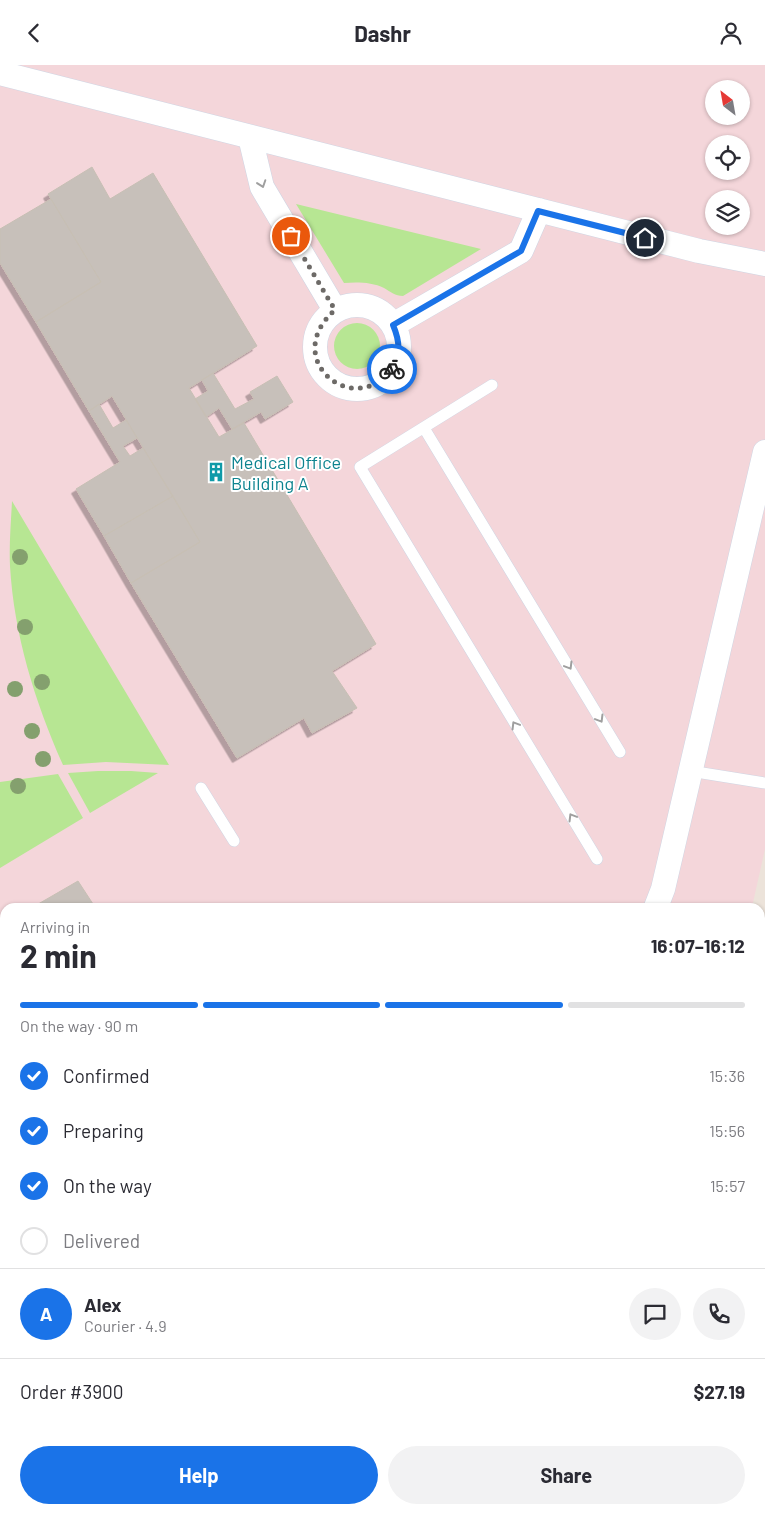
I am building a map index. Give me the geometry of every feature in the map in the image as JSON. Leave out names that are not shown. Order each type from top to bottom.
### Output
[{"type":"street","points":[[0,73],[538,211],[699,251],[765,264]]},
{"type":"street","points":[[250,137],[262,187],[335,310]]},
{"type":"street","points":[[393,325],[521,251],[538,211]]},
{"type":"street","points":[[356,304],[367,305],[378,309],[393,325],[398,338],[399,352],[395,366],[386,377],[374,385],[361,389],[346,388],[334,382],[323,373],[316,360],[314,346],[317,332],[324,320],[335,310],[356,304]]},
{"type":"street","points":[[658,903],[663,889],[765,451]]},
{"type":"lane","points":[[492,385],[360,467],[597,859]]},
{"type":"lane","points":[[424,428],[620,752]]},
{"type":"lane","points":[[690,771],[765,783]]},
{"type":"lane","points":[[201,788],[234,841]]},
{"type":"shaded area","points":[[0,65],[765,65],[765,849],[753,903],[0,903]]},
{"type":"green space","points":[[296,204],[481,249],[403,296],[395,295],[375,285],[344,283]]},
{"type":"green space","points":[[357,323],[370,327],[376,333],[380,346],[376,359],[370,365],[357,369],[344,365],[338,359],[334,346],[338,333],[344,327]]},
{"type":"green space","points":[[12,501],[169,765],[106,762],[63,765],[43,717],[21,643],[12,592],[10,566]]},
{"type":"green space","points":[[98,771],[158,773],[90,813],[68,773]]},
{"type":"green space","points":[[58,774],[83,818],[0,868],[0,782]]},
{"type":"building","name":"Medical Office Building A","points":[[92,167],[110,199],[153,173],[257,346],[189,388],[219,437],[244,423],[376,644],[332,671],[357,708],[312,733],[304,718],[237,758],[131,583],[200,542],[112,396],[89,411],[36,322],[101,282],[48,194]]},
{"type":"building","points":[[51,199],[101,282],[36,322],[0,263],[0,229]]},
{"type":"building","points":[[213,373],[235,409],[254,399],[250,392],[277,376],[293,402],[265,419],[261,412],[232,429],[219,408],[206,417],[195,399],[208,391],[202,380]]},
{"type":"building","points":[[99,404],[113,428],[126,420],[137,438],[123,446],[130,456],[143,448],[173,496],[104,536],[76,489],[120,462],[89,411]]},
{"type":"building","points":[[173,496],[200,542],[131,583],[104,536]]},
{"type":"building","points":[[78,881],[92,903],[40,903]]},
{"type":"way so far","points":[[291,236],[335,310],[324,320],[317,332],[314,346],[316,360],[323,373],[334,382],[346,388],[361,389],[374,385],[386,377],[392,369]]},
{"type":"place","name":"Medical Office Building A","points":[[216,472]]},
{"type":"route","points":[[392,369],[395,366],[399,352],[398,338],[393,325],[521,251],[538,211],[645,238]]}]
